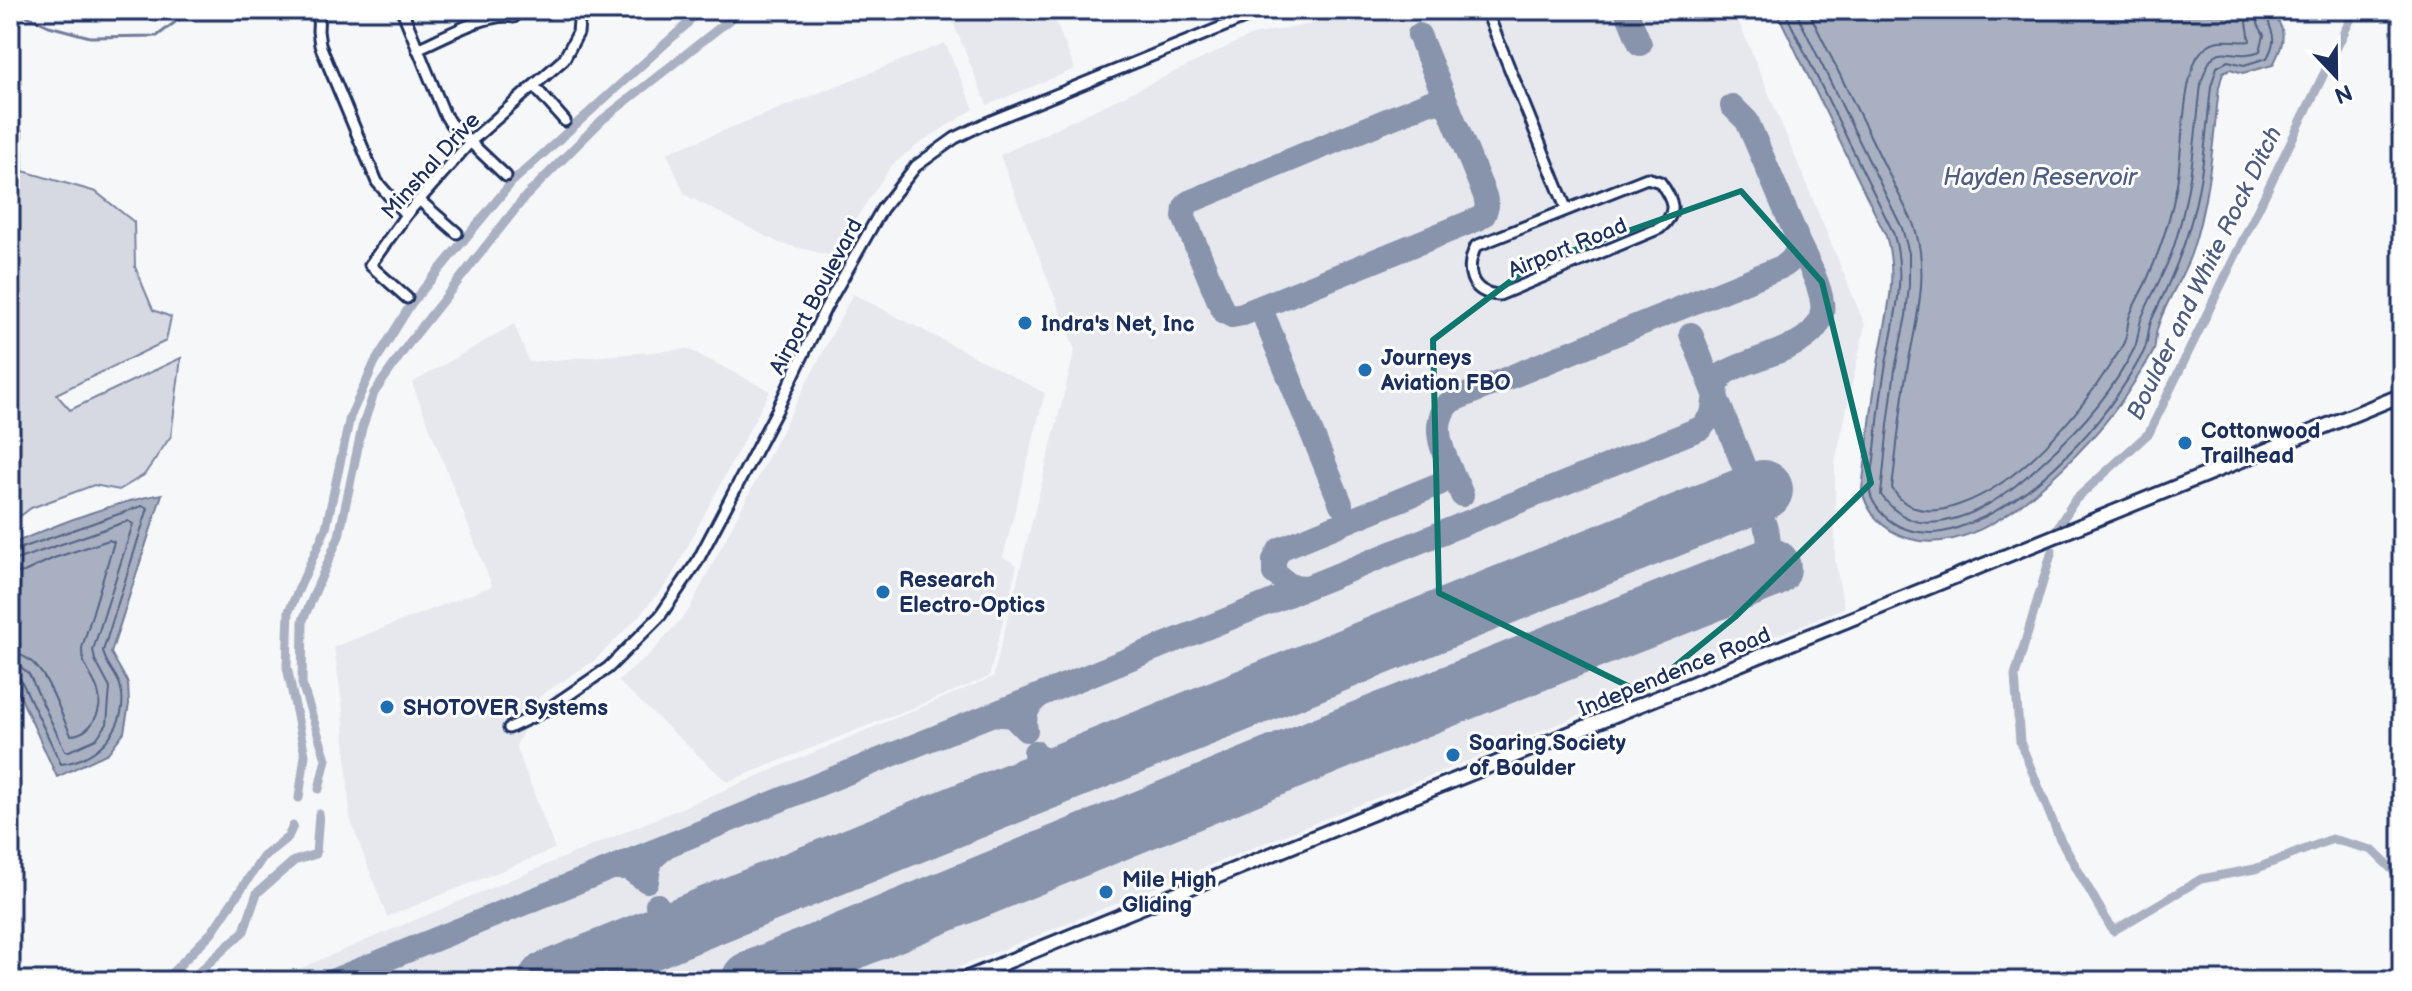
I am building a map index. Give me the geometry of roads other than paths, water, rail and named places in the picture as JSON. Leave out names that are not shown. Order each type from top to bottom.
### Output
[{"type":"street","points":[[319,10],[320,45],[367,160],[385,195],[406,215]]},
{"type":"street","points":[[402,10],[450,123],[506,176]]},
{"type":"street","name":"Airport Boulevard","points":[[509,728],[545,711],[608,668],[639,640],[683,586],[777,410],[825,309],[882,209],[916,166],[955,138],[984,124],[1264,10]]},
{"type":"street","name":"Airport Road","points":[[1486,10],[1566,208]]},
{"type":"street","points":[[417,49],[491,18],[514,17]]},
{"type":"street","name":"Minshal Drive","points":[[407,298],[370,265],[406,215],[471,141],[564,59],[584,17]]},
{"type":"street","points":[[534,86],[565,121]]},
{"type":"street","name":"Airport Road","points":[[1647,178],[1660,182],[1674,205],[1672,215],[1660,228],[1499,295],[1487,294],[1479,289],[1471,278],[1468,262],[1476,246],[1566,208],[1647,178]]},
{"type":"street","points":[[419,200],[457,233]]},
{"type":"street","name":"Independence Road","points":[[960,981],[2402,395]]},
{"type":"water","name":"Hayden Reservoir","points":[[1776,10],[2275,10],[2283,39],[2273,65],[2243,73],[2230,69],[2223,72],[2197,234],[2161,317],[2150,358],[2113,413],[2060,471],[2006,515],[1965,536],[1936,542],[1910,539],[1882,524],[1865,499],[1862,489],[1871,415],[1891,287],[1890,253],[1886,236]]},
{"type":"water","points":[[162,494],[111,653],[128,683],[129,704],[124,732],[108,753],[57,777],[10,674],[10,545],[84,515]]},
{"type":"waterway","points":[[14,10],[49,26],[90,37],[157,36],[191,10]]},
{"type":"waterway","points":[[299,798],[305,755],[287,667],[289,611],[326,528],[350,417],[375,362],[411,304],[512,182],[686,25],[698,10]]},
{"type":"waterway","points":[[319,789],[326,759],[302,684],[303,620],[339,536],[362,428],[374,393],[409,343],[525,197],[602,120],[742,10]]},
{"type":"waterway","name":"Boulder and White Rock Ditch","points":[[2056,530],[2075,500],[2149,433],[2355,10]]},
{"type":"waterway","points":[[2052,551],[2015,676],[2020,742],[2060,839],[2113,931],[2201,879],[2255,869],[2332,839],[2372,850],[2402,879]]},
{"type":"waterway","points":[[189,981],[244,931],[257,893],[294,861],[316,854],[319,814]]},
{"type":"waterway","points":[[164,981],[212,932],[263,857],[288,837],[293,826]]},
{"type":"place","name":"Indra's Net, Inc","points":[[1025,323]]},
{"type":"place","name":"Journeys Aviation FBO","points":[[1365,370]]},
{"type":"place","name":"Cottonwood Trailhead","points":[[2185,443]]},
{"type":"place","name":"Research Electro-Optics","points":[[883,592]]},
{"type":"place","name":"SHOTOVER Systems","points":[[387,707]]},
{"type":"place","name":"Soaring Society of Boulder","points":[[1453,755]]},
{"type":"place","name":"Mile High Gliding","points":[[1106,892]]}]
